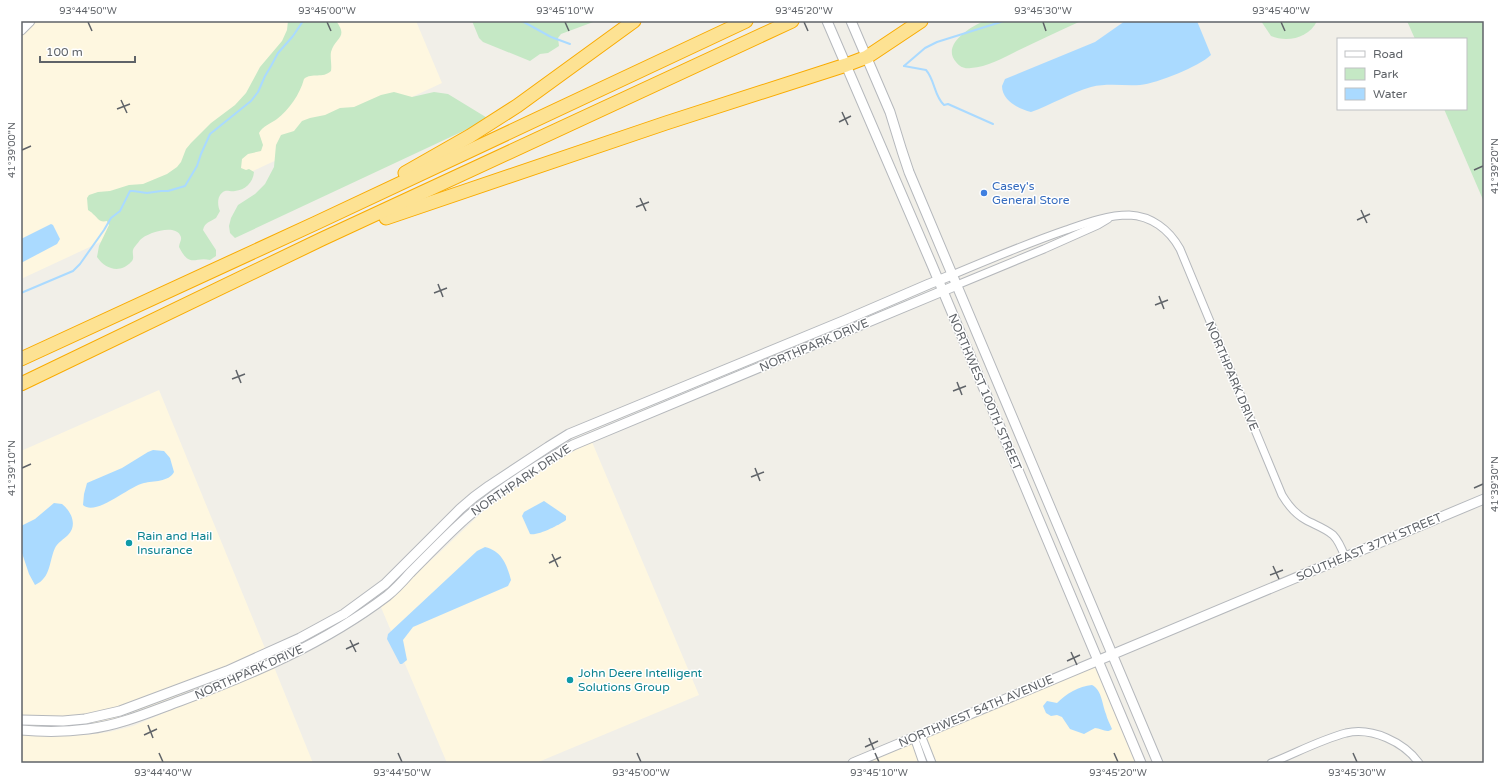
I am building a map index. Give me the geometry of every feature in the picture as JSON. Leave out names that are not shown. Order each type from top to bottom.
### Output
[{"type":"highway","points":[[316,223],[484,127],[556,78],[634,21]]},
{"type":"highway","points":[[21,359],[316,223],[746,21]]},
{"type":"highway","points":[[24,383],[322,239],[792,21]]},
{"type":"highway","points":[[322,239],[666,123],[846,65],[866,57],[921,21]]},
{"type":"highway","points":[[21,356],[57,342]]},
{"type":"street","points":[[21,30],[30,21]]},
{"type":"street","name":"NORTHWEST 100TH STREET","points":[[827,21],[1099,660],[1141,763]]},
{"type":"street","name":"NORTHWEST 100TH STREET","points":[[851,21],[890,112],[906,164],[1107,638],[1112,654],[1158,763]]},
{"type":"street","name":"NORTHPARK DRIVE","points":[[21,720],[63,721],[86,719],[120,711],[266,654],[344,614],[385,584],[460,510],[489,486],[548,446],[569,434],[1040,239],[1096,220],[1130,215],[1149,219],[1165,229],[1176,241],[1282,495],[1288,504],[1304,519],[1320,526],[1333,536],[1338,541],[1345,557]]},
{"type":"street","name":"NORTHPARK DRIVE","points":[[21,730],[67,731],[89,729],[124,721],[238,680],[350,623],[389,595],[463,520],[481,505],[551,457],[573,445],[1044,249],[1098,225],[1110,218]]},
{"type":"street","points":[[791,342],[795,353]]},
{"type":"street","points":[[624,412],[628,422]]},
{"type":"street","name":"SOUTHEAST 37TH STREET","points":[[1099,660],[1484,498]]},
{"type":"street","points":[[344,614],[350,623]]},
{"type":"street","name":"NORTHWEST 54TH AVENUE","points":[[853,763],[1099,660]]},
{"type":"street","points":[[1272,763],[1346,733],[1360,732],[1377,735],[1399,744],[1418,763]]},
{"type":"street","points":[[917,736],[923,763]]},
{"type":"street","points":[[917,736],[932,763]]},
{"type":"shaded area","points":[[21,21],[416,21],[442,83],[21,279]]},
{"type":"shaded area","points":[[159,390],[269,658],[147,709],[108,721],[81,725],[85,735],[109,732],[133,726],[274,667],[313,763],[21,763],[21,451]]},
{"type":"shaded area","points":[[592,442],[699,695],[536,763],[447,763],[380,605],[509,488],[526,482],[563,456]]},
{"type":"shaded area","points":[[1093,667],[1107,671],[1146,763],[864,763]]},
{"type":"green space","points":[[288,21],[336,21],[340,27],[341,34],[331,52],[331,71],[325,75],[310,76],[304,79],[297,96],[290,106],[277,119],[259,133],[263,145],[261,151],[248,154],[242,159],[241,168],[246,170],[249,169],[254,172],[250,183],[239,190],[222,192],[218,200],[220,211],[216,218],[206,224],[203,230],[216,250],[216,256],[210,260],[190,260],[186,258],[179,247],[181,236],[177,232],[167,230],[154,232],[143,237],[135,246],[132,261],[127,266],[118,269],[104,265],[97,257],[99,246],[109,225],[107,221],[100,221],[88,210],[87,198],[89,195],[98,192],[110,191],[129,185],[143,184],[167,174],[177,167],[181,162],[186,149],[191,143],[211,123],[235,105],[246,93],[260,67],[282,41],[287,30]]},
{"type":"green space","points":[[472,21],[596,21],[561,34],[558,38],[559,46],[548,53],[540,54],[530,61],[483,42],[479,38]]},
{"type":"green space","points":[[984,21],[1081,21],[995,62],[977,67],[962,67],[952,56],[952,49],[959,37]]},
{"type":"green space","points":[[1261,21],[1317,21],[1309,32],[1297,38],[1284,39],[1271,36]]},
{"type":"green space","points":[[1407,21],[1484,21],[1484,202],[1444,110],[1467,110],[1467,38],[1415,38]]},
{"type":"green space","points":[[394,92],[412,97],[434,92],[448,94],[489,119],[235,238],[230,233],[229,226],[231,218],[238,205],[255,194],[265,184],[274,167],[276,145],[281,135],[294,131],[302,121],[325,115],[340,108],[354,107],[381,95]]},
{"type":"water","points":[[1125,21],[1197,21],[1211,55],[1188,69],[1148,84],[1091,87],[1031,112],[1016,106],[1005,96],[1002,86],[1005,79],[1095,42]]},
{"type":"water","points":[[51,224],[53,225],[60,239],[57,244],[21,263],[21,239]]},
{"type":"water","points":[[153,450],[164,451],[170,458],[174,472],[172,475],[165,479],[138,485],[113,500],[96,507],[89,508],[83,505],[87,483],[122,468]]},
{"type":"water","points":[[544,501],[566,516],[566,520],[543,532],[530,534],[522,516],[524,512]]},
{"type":"water","points":[[54,503],[62,504],[68,510],[72,518],[73,527],[68,535],[56,546],[47,574],[35,585],[29,574],[21,550],[21,526],[35,519]]},
{"type":"water","points":[[485,547],[496,552],[503,559],[511,580],[508,586],[413,627],[403,640],[407,660],[400,664],[387,639],[388,634],[477,551]]},
{"type":"water","points":[[1092,685],[1100,694],[1112,729],[1106,731],[1095,728],[1084,734],[1070,729],[1062,717],[1057,715],[1051,716],[1046,713],[1043,706],[1047,701],[1057,703],[1073,691]]},
{"type":"waterway","points":[[21,293],[73,271],[80,264],[111,218],[120,211],[130,191],[147,193],[168,191],[185,186],[197,166],[210,134],[251,101],[258,92],[278,53],[293,36],[303,21]]},
{"type":"waterway","points":[[522,21],[551,37],[570,44]]},
{"type":"waterway","points":[[904,66],[925,48],[937,42],[1004,21]]},
{"type":"waterway","points":[[904,66],[926,70],[931,78],[938,97],[944,105],[948,104],[993,124]]},
{"type":"place","name":"Casey's General Store","points":[[984,193]]},
{"type":"place","name":"Rain and Hail Insurance","points":[[129,543]]},
{"type":"place","name":"John Deere Intelligent Solutions Group","points":[[570,680]]}]
